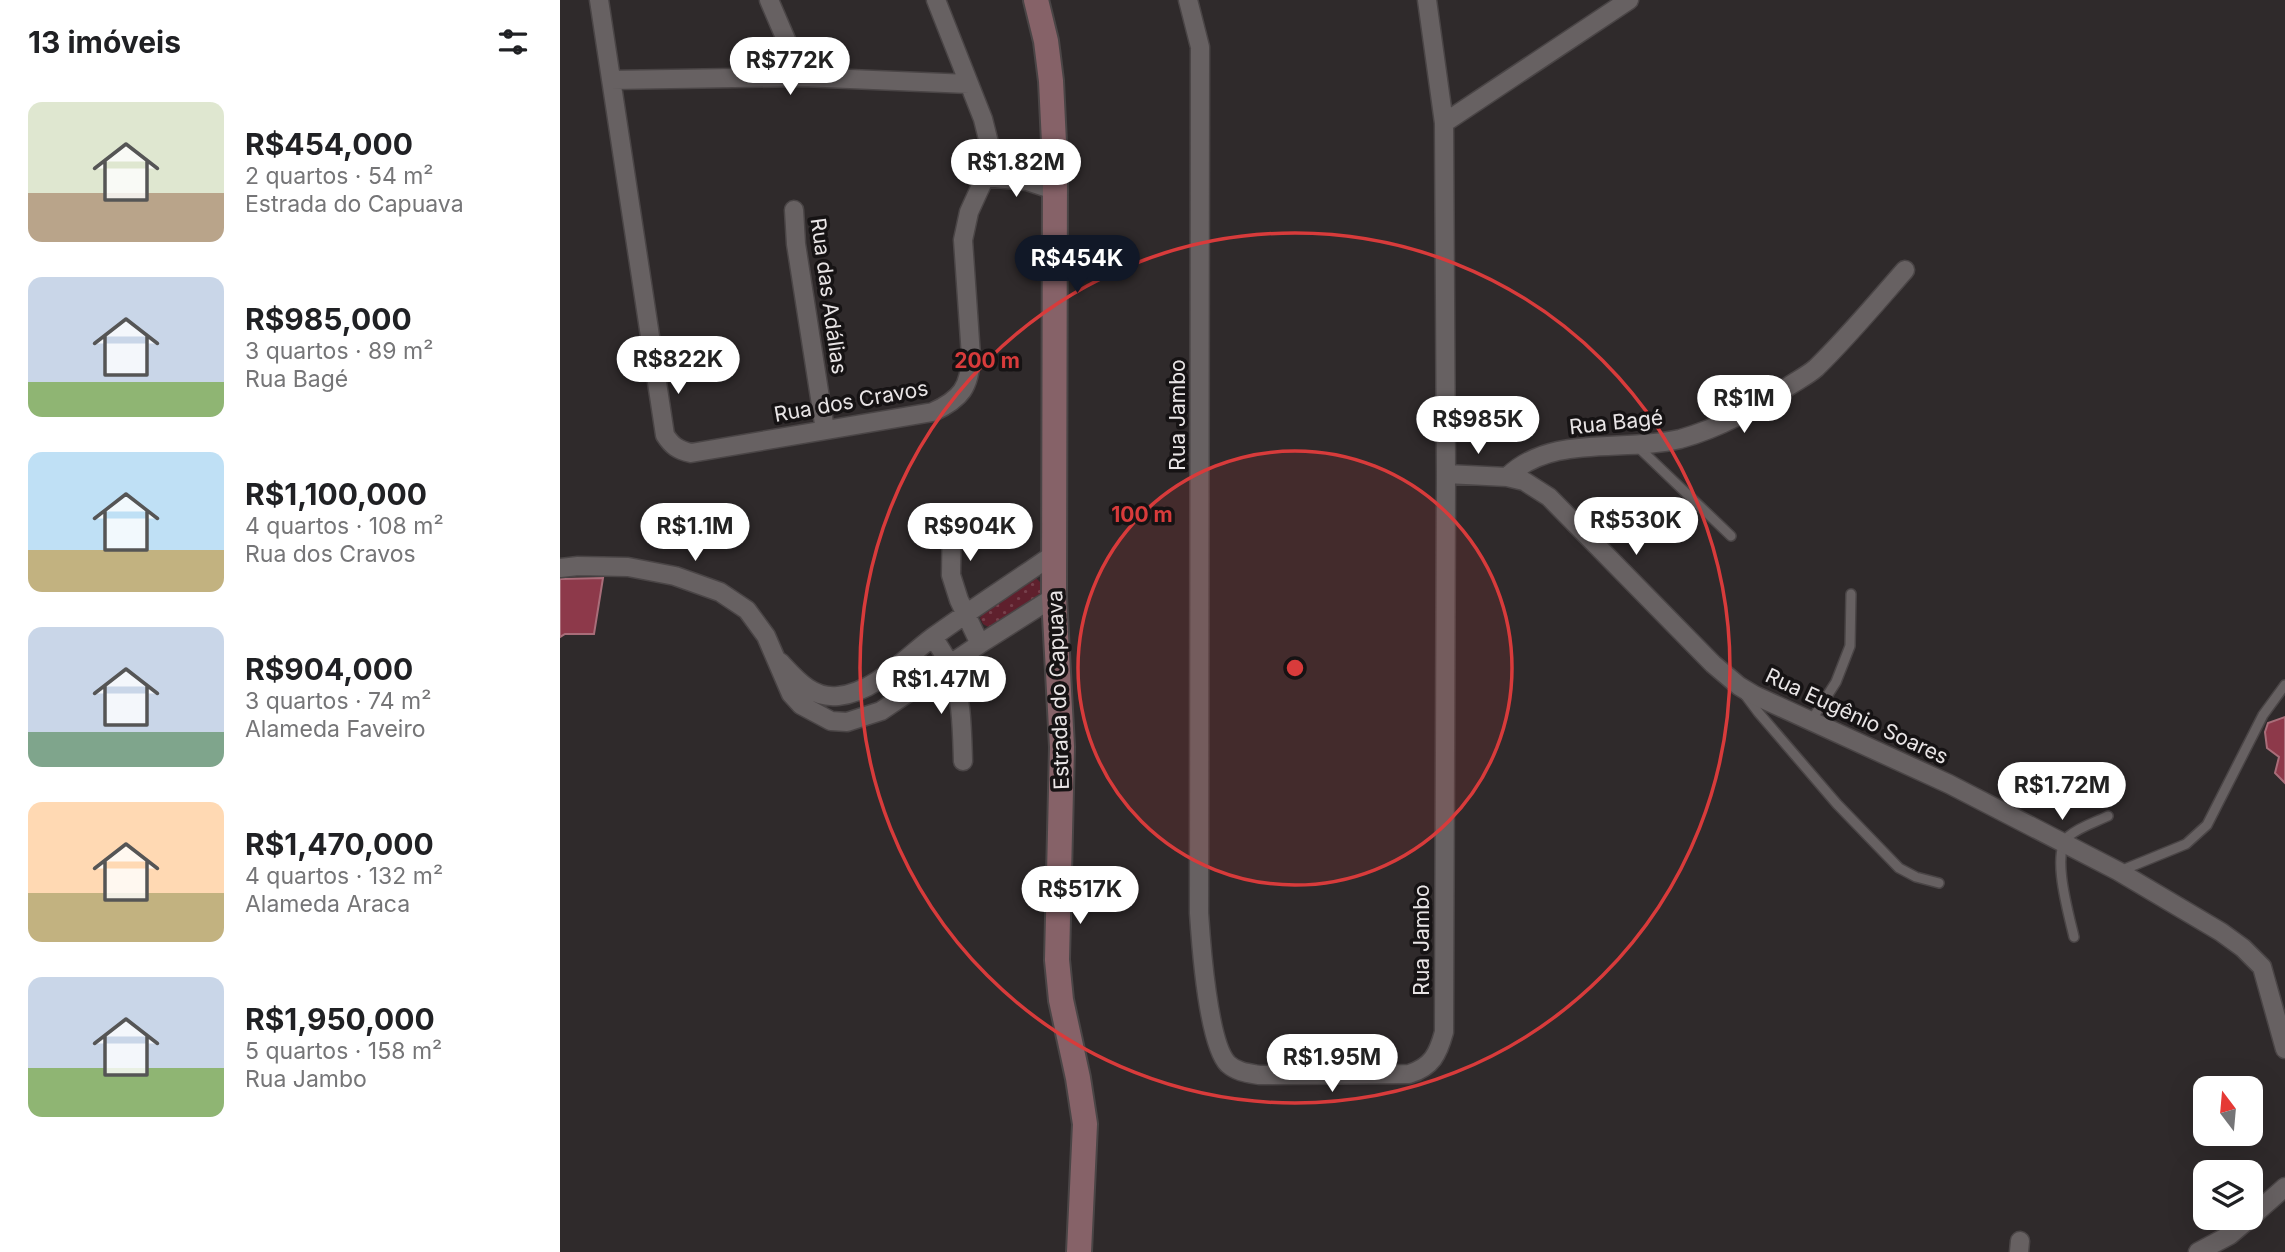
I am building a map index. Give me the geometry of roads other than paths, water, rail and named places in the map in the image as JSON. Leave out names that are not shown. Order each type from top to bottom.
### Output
[{"type":"main road","name":"Estrada do Capuava","points":[[1036,0],[1046,41],[1051,81],[1055,163],[1054,597],[1062,747],[1057,960],[1061,1000],[1085,1124],[1079,1252]]},
{"type":"street","name":"Rua dos Cravos","points":[[599,0],[665,435],[680,451],[691,453],[933,412],[951,404],[963,391],[971,373],[963,240],[969,212],[985,177],[990,147],[988,133],[936,0]]},
{"type":"street","points":[[769,0],[802,77]]},
{"type":"street","name":"Rua Jambo","points":[[1188,0],[1200,47],[1199,913],[1202,963],[1215,1033],[1222,1055],[1241,1072],[1259,1075],[1409,1074],[1422,1070],[1432,1060],[1444,1032],[1444,123],[1427,0]]},
{"type":"street","points":[[1444,123],[1629,0]]},
{"type":"street","points":[[611,80],[802,77],[969,84]]},
{"type":"street","points":[[989,158],[1055,163]]},
{"type":"street","points":[[985,177],[1027,181],[1054,190]]},
{"type":"street","name":"Rua das Adálias","points":[[794,210],[796,244],[825,430]]},
{"type":"street","name":"Rua Bagé","points":[[1507,477],[1531,459],[1544,454],[1591,447],[1637,446],[1679,439],[1749,412],[1814,370],[1905,270]]},
{"type":"street","points":[[1446,474],[1507,477]]},
{"type":"street","name":"Rua Eugênio Soares","points":[[1507,477],[1524,481],[1549,497],[1713,664],[1754,695],[1949,784],[2118,871],[2221,932],[2262,967],[2285,1049]]},
{"type":"street","points":[[952,516],[951,575],[980,644]]},
{"type":"street","points":[[777,660],[802,687],[819,695],[836,697],[853,693],[877,681],[933,637],[1054,554]]},
{"type":"street","points":[[560,568],[628,567],[675,576],[720,592],[747,610],[765,636],[791,694],[801,705],[831,721],[847,722],[881,711],[1054,597]]},
{"type":"street","points":[[933,637],[950,665],[959,699],[963,761]]},
{"type":"street","points":[[911,655],[926,680]]},
{"type":"street","points":[[2263,1206],[2285,1187]]},
{"type":"street","points":[[2198,1252],[2236,1230]]},
{"type":"lane","points":[[1637,446],[1731,536]]},
{"type":"lane","points":[[1811,721],[1836,682],[1850,646],[1851,594]]},
{"type":"lane","points":[[2118,871],[2186,844],[2207,825],[2263,715],[2285,685]]},
{"type":"lane","points":[[1740,686],[1780,738],[1882,852],[1916,877],[1939,883]]},
{"type":"lane","points":[[2074,937],[2061,869],[2062,844],[2069,835],[2108,816]]}]
